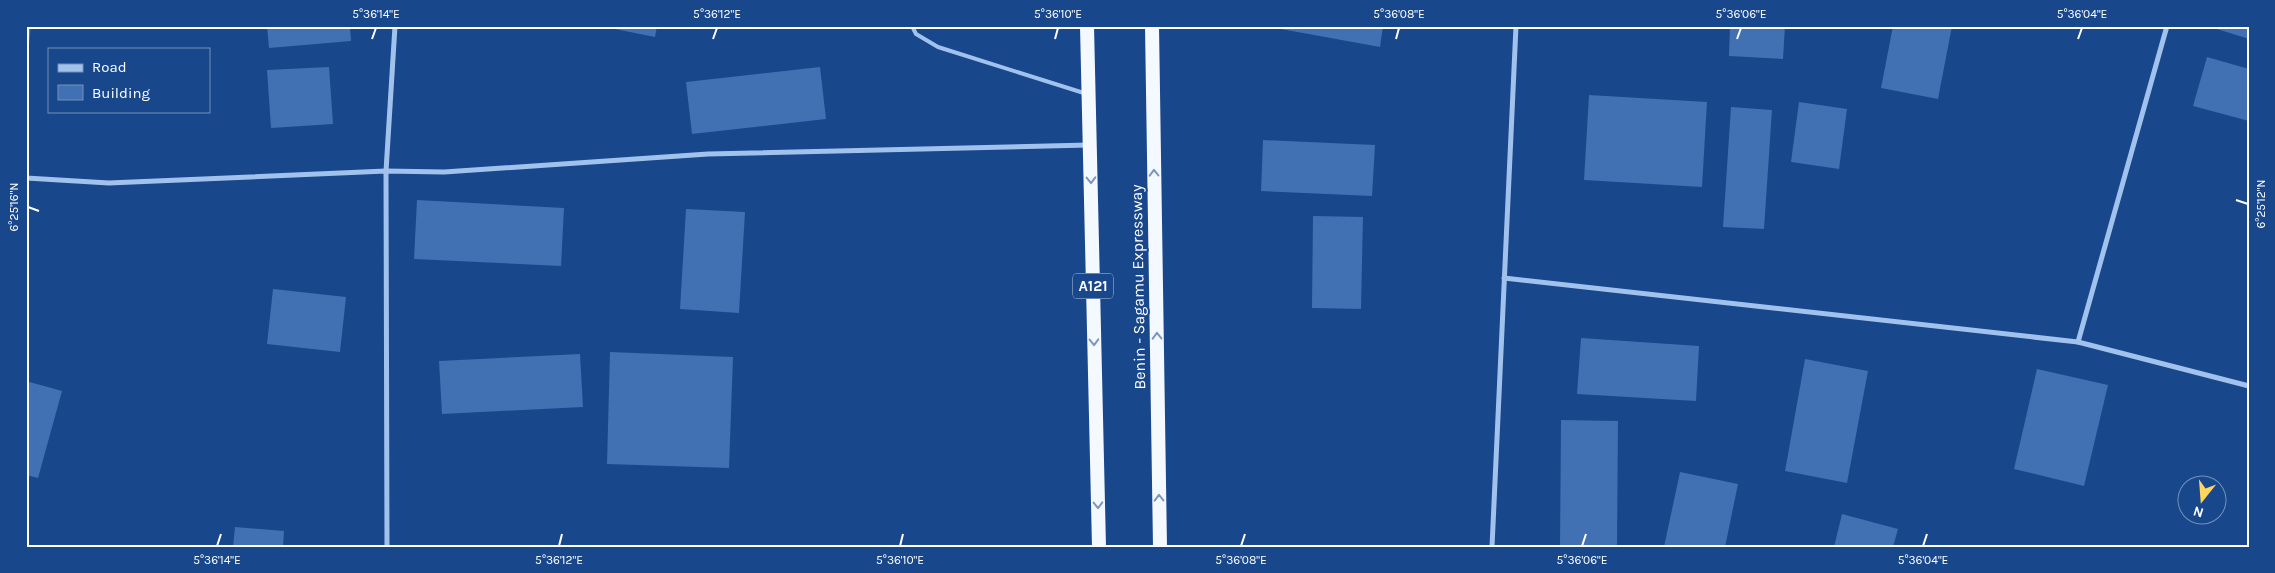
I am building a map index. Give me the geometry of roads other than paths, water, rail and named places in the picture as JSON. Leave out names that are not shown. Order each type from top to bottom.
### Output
[{"type":"highway","name":"A121","points":[[1087,26],[1099,547]]},
{"type":"highway","name":"Benin - Sagamu Expressway","points":[[1152,26],[1160,547]]},
{"type":"street","points":[[387,547],[386,171],[394,26]]},
{"type":"street","points":[[1492,547],[1516,26]]},
{"type":"street","points":[[2078,342],[2167,26]]},
{"type":"street","points":[[26,178],[109,183],[386,171],[444,172],[708,154],[1090,145]]},
{"type":"street","points":[[1504,278],[2078,342],[2249,386]]},
{"type":"lane","points":[[912,26],[916,34],[938,47],[1088,95]]}]
